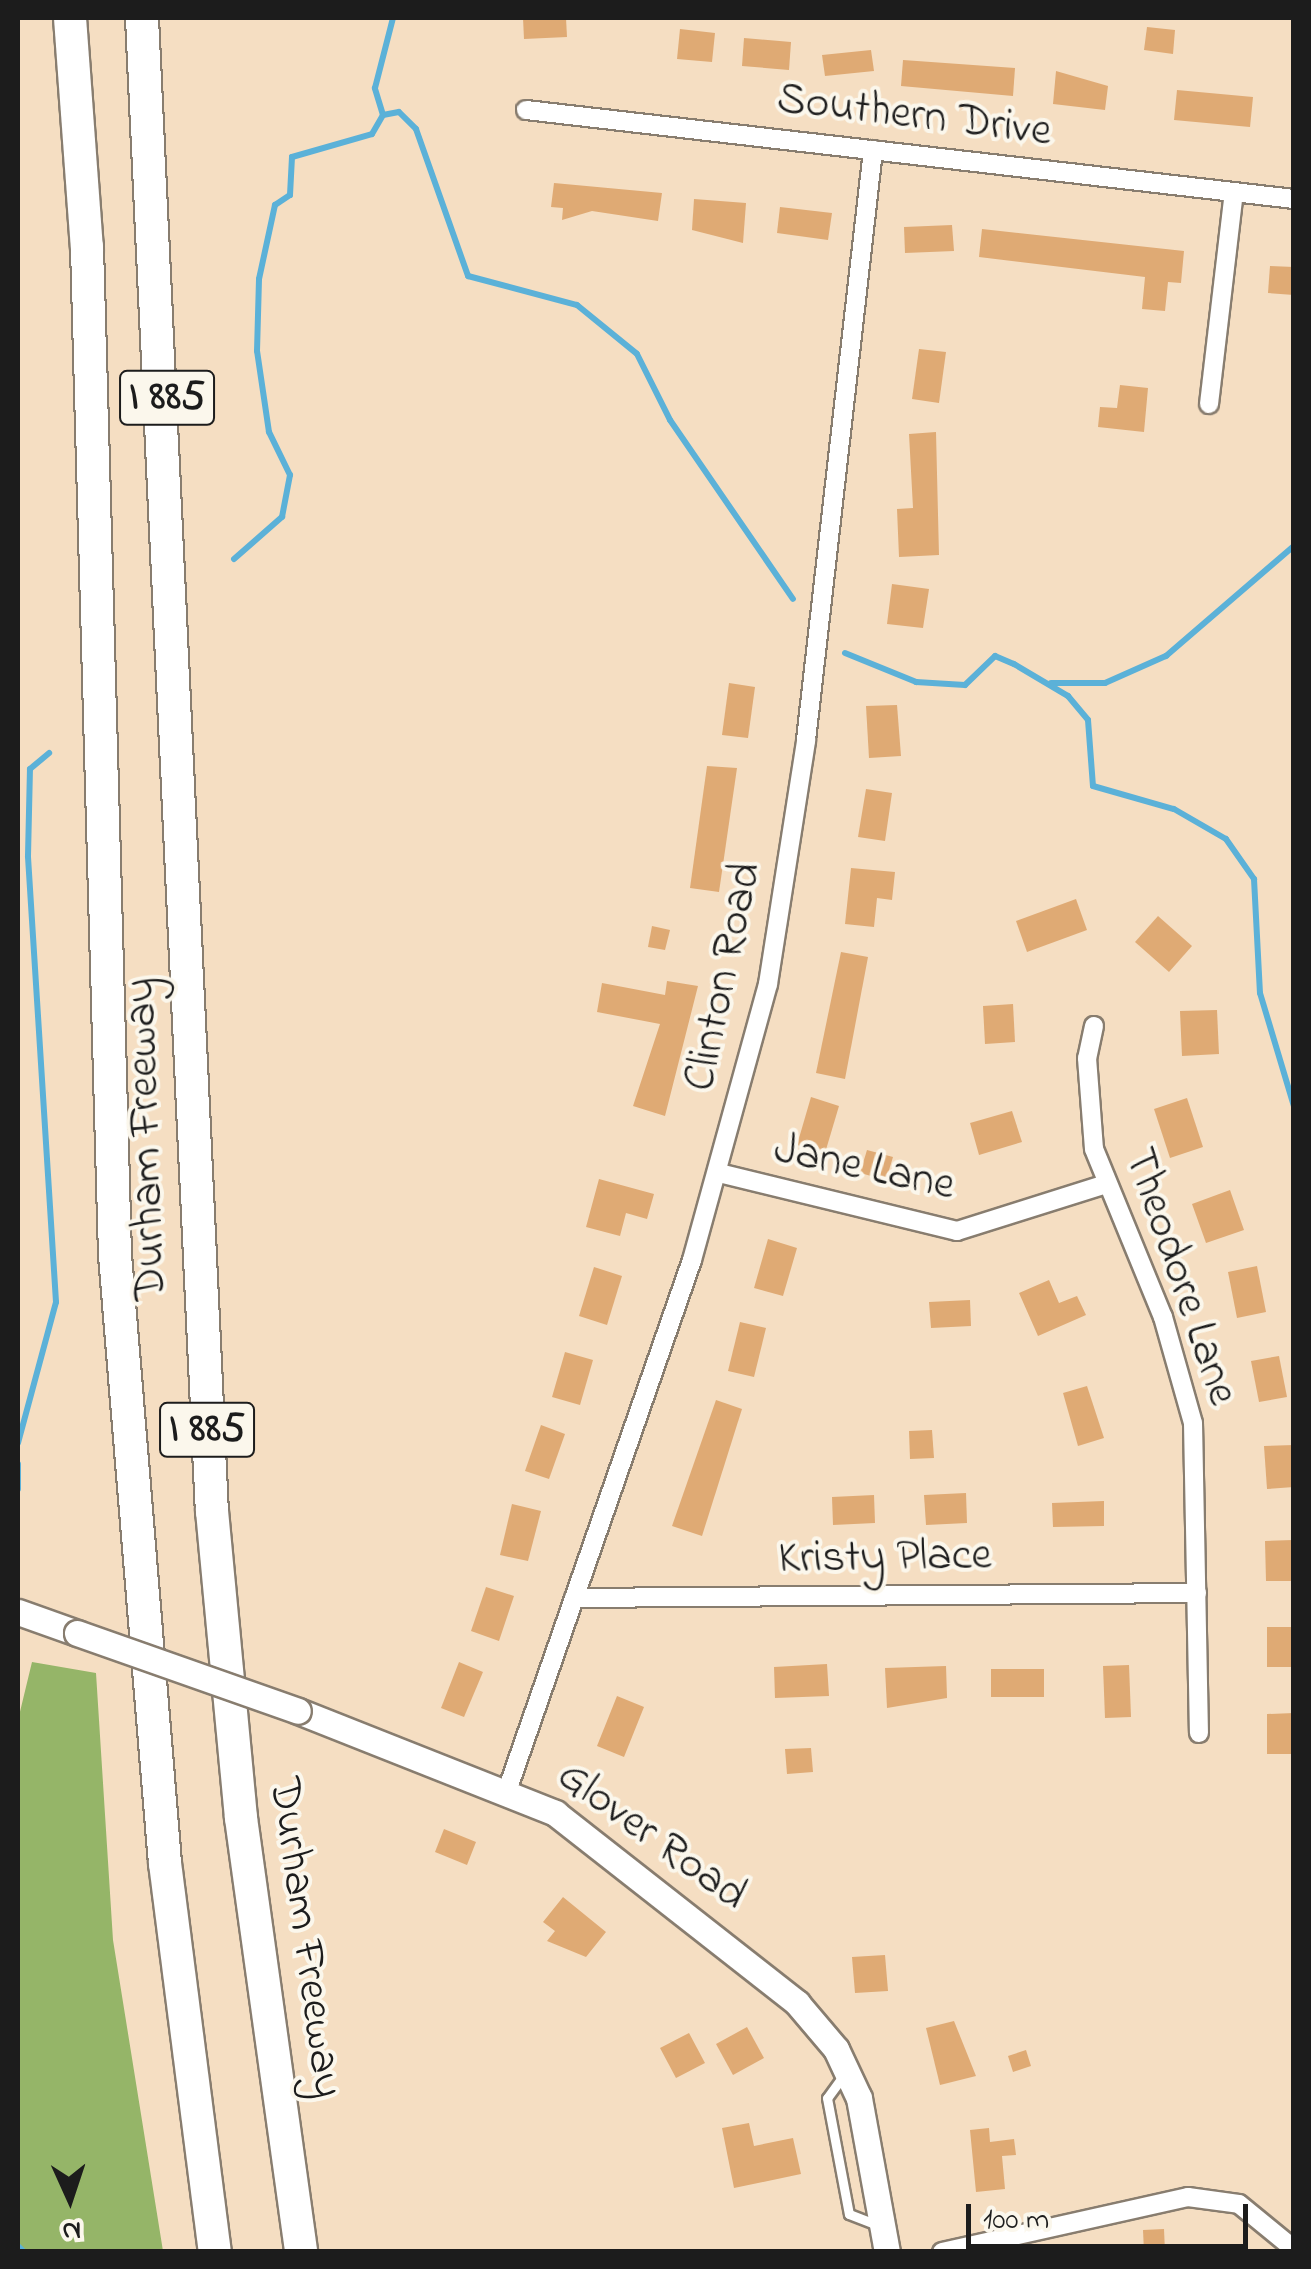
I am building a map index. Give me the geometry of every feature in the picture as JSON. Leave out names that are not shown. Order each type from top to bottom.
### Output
[{"type":"highway","name":"Durham Freeway","points":[[70,18],[87,246],[115,1255],[165,1862],[215,2252]]},
{"type":"highway","name":"Durham Freeway","points":[[142,18],[212,1511],[241,1818],[301,2252]]},
{"type":"street","name":"Southern Drive","points":[[526,110],[1294,199]]},
{"type":"street","name":"Clinton Road","points":[[508,1788],[719,1173],[784,890],[873,150]]},
{"type":"street","points":[[1209,404],[1234,192]]},
{"type":"street","name":"Theodore Lane","points":[[1094,1026],[1087,1089],[1106,1184],[1163,1317],[1193,1423],[1199,1733]]},
{"type":"street","name":"Jane Lane","points":[[719,1173],[939,1231],[1001,1224],[1106,1184]]},
{"type":"street","name":"Kristy Place","points":[[574,1598],[1197,1593]]},
{"type":"street","name":"Glover Road","points":[[18,1612],[508,1788],[586,1832],[698,1919],[796,2003],[848,2070],[885,2238]]},
{"type":"street","points":[[942,2252],[1188,2197],[1239,2204],[1294,2249]]},
{"type":"green space","points":[[32,1662],[96,1673],[113,1940],[163,2251],[18,2251],[18,1720]]},
{"type":"building","points":[[523,18],[566,18],[567,37],[524,39]]},
{"type":"building","points":[[1147,27],[1175,30],[1173,54],[1144,50]]},
{"type":"building","points":[[680,29],[715,33],[712,62],[677,59]]},
{"type":"building","points":[[744,38],[791,42],[789,70],[742,66]]},
{"type":"building","points":[[871,50],[874,71],[825,76],[822,55]]},
{"type":"building","points":[[903,60],[1015,68],[1013,96],[901,86]]},
{"type":"building","points":[[1056,71],[1108,86],[1105,110],[1053,104]]},
{"type":"building","points":[[1177,90],[1253,97],[1250,127],[1174,120]]},
{"type":"building","points":[[554,183],[662,193],[658,221],[592,211],[562,220],[563,208],[551,207]]},
{"type":"building","points":[[694,199],[746,203],[743,243],[692,230]]},
{"type":"building","points":[[780,207],[832,213],[828,240],[777,233]]},
{"type":"building","points":[[952,225],[954,251],[905,253],[904,227]]},
{"type":"building","points":[[982,229],[1184,251],[1181,283],[1168,282],[1165,311],[1142,309],[1145,277],[979,257]]},
{"type":"building","points":[[1270,266],[1294,267],[1294,295],[1268,293]]},
{"type":"building","points":[[919,349],[946,352],[939,403],[912,399]]},
{"type":"building","points":[[1120,385],[1148,388],[1144,432],[1098,427],[1100,407],[1117,408]]},
{"type":"building","points":[[936,432],[939,555],[899,557],[897,509],[913,508],[909,434]]},
{"type":"building","points":[[892,584],[929,589],[923,628],[887,624]]},
{"type":"building","points":[[729,683],[755,687],[748,738],[722,735]]},
{"type":"building","points":[[897,705],[901,756],[869,758],[866,706]]},
{"type":"building","points":[[707,766],[737,768],[719,892],[690,888]]},
{"type":"building","points":[[866,789],[892,793],[885,841],[858,837]]},
{"type":"building","points":[[851,868],[895,872],[892,900],[877,898],[874,927],[845,924]]},
{"type":"building","points":[[1076,899],[1087,930],[1027,952],[1016,921]]},
{"type":"building","points":[[1158,916],[1192,946],[1169,972],[1135,942]]},
{"type":"building","points":[[652,926],[670,930],[665,950],[648,947]]},
{"type":"building","points":[[841,952],[868,957],[845,1079],[816,1073]]},
{"type":"building","points":[[667,981],[698,986],[665,1116],[633,1106],[660,1024],[597,1012],[602,983],[665,995]]},
{"type":"building","points":[[1013,1004],[1015,1042],[985,1044],[983,1006]]},
{"type":"building","points":[[1217,1010],[1219,1054],[1182,1056],[1180,1011]]},
{"type":"building","points":[[811,1097],[839,1106],[825,1153],[797,1145]]},
{"type":"building","points":[[1187,1098],[1203,1147],[1170,1158],[1154,1109]]},
{"type":"building","points":[[1012,1111],[1022,1142],[979,1155],[970,1123]]},
{"type":"building","points":[[867,1150],[893,1157],[886,1180],[860,1173]]},
{"type":"building","points":[[599,1179],[654,1194],[647,1219],[626,1213],[620,1236],[586,1227]]},
{"type":"building","points":[[1230,1190],[1244,1230],[1206,1243],[1192,1204]]},
{"type":"building","points":[[768,1239],[797,1248],[783,1296],[754,1288]]},
{"type":"building","points":[[1257,1266],[1266,1312],[1237,1318],[1228,1272]]},
{"type":"building","points":[[594,1267],[622,1276],[607,1325],[579,1316]]},
{"type":"building","points":[[1049,1280],[1059,1303],[1077,1296],[1086,1315],[1038,1336],[1019,1293]]},
{"type":"building","points":[[970,1300],[971,1326],[931,1328],[929,1302]]},
{"type":"building","points":[[740,1322],[766,1328],[754,1377],[728,1371]]},
{"type":"building","points":[[565,1352],[593,1360],[580,1405],[552,1397]]},
{"type":"building","points":[[1279,1356],[1287,1397],[1259,1402],[1251,1361]]},
{"type":"building","points":[[1087,1386],[1104,1438],[1078,1446],[1063,1393]]},
{"type":"building","points":[[716,1400],[742,1409],[702,1536],[672,1526]]},
{"type":"building","points":[[541,1425],[565,1434],[549,1479],[525,1471]]},
{"type":"building","points":[[932,1430],[934,1458],[910,1459],[909,1431]]},
{"type":"building","points":[[1294,1445],[1294,1487],[1267,1489],[1264,1446]]},
{"type":"building","points":[[966,1493],[967,1523],[926,1525],[924,1495]]},
{"type":"building","points":[[874,1495],[875,1523],[833,1525],[832,1497]]},
{"type":"building","points":[[1104,1501],[1104,1526],[1053,1527],[1052,1503]]},
{"type":"building","points":[[512,1504],[541,1511],[528,1561],[500,1555]]},
{"type":"building","points":[[1293,1540],[1294,1581],[1266,1581],[1265,1541]]},
{"type":"building","points":[[486,1587],[514,1596],[499,1641],[471,1631]]},
{"type":"building","points":[[1267,1627],[1294,1627],[1294,1667],[1267,1667]]},
{"type":"building","points":[[459,1662],[483,1672],[464,1717],[441,1708]]},
{"type":"building","points":[[827,1664],[829,1696],[775,1698],[774,1667]]},
{"type":"building","points":[[1129,1665],[1131,1717],[1105,1718],[1103,1666]]},
{"type":"building","points":[[946,1666],[947,1698],[887,1708],[885,1668]]},
{"type":"building","points":[[991,1669],[1044,1669],[1044,1697],[991,1697]]},
{"type":"building","points":[[617,1696],[644,1707],[624,1757],[597,1746]]},
{"type":"building","points":[[1294,1713],[1294,1754],[1267,1754],[1267,1714]]},
{"type":"building","points":[[811,1748],[813,1772],[787,1774],[785,1749]]},
{"type":"building","points":[[444,1829],[476,1842],[467,1865],[435,1852]]},
{"type":"building","points":[[563,1897],[606,1932],[586,1957],[547,1941],[555,1931],[543,1922]]},
{"type":"building","points":[[885,1955],[888,1991],[855,1993],[852,1957]]},
{"type":"building","points":[[954,2021],[976,2076],[940,2085],[926,2028]]},
{"type":"building","points":[[747,2027],[764,2058],[733,2075],[716,2044]]},
{"type":"building","points":[[689,2033],[705,2063],[676,2078],[660,2048]]},
{"type":"building","points":[[1026,2050],[1031,2066],[1013,2072],[1008,2056]]},
{"type":"building","points":[[749,2123],[754,2146],[793,2138],[801,2174],[734,2188],[722,2128]]},
{"type":"building","points":[[989,2128],[990,2142],[1014,2139],[1016,2155],[1002,2156],[1005,2189],[976,2192],[970,2130]]},
{"type":"building","points":[[1164,2229],[1165,2252],[1144,2252],[1143,2230]]},
{"type":"waterway","points":[[383,115],[375,88],[393,18]]},
{"type":"waterway","points":[[383,115],[399,112],[416,129],[468,276],[577,305],[637,354],[670,420],[793,599]]},
{"type":"waterway","points":[[234,559],[282,517],[290,475],[269,432],[257,351],[259,279],[275,205],[290,195],[292,157],[372,134],[383,115]]},
{"type":"waterway","points":[[1051,683],[1105,683],[1166,656],[1294,546]]},
{"type":"waterway","points":[[845,653],[916,682],[965,685],[995,656],[1014,664],[1068,696],[1088,720],[1093,786],[1174,809],[1226,839],[1254,879],[1260,993],[1294,1106]]},
{"type":"waterway","points":[[18,1443],[56,1302],[28,856],[30,769],[49,753]]},
{"type":"waterway","points":[[18,1464],[18,1489]]},
{"type":"waterway","points":[[18,2246],[24,2252]]}]
